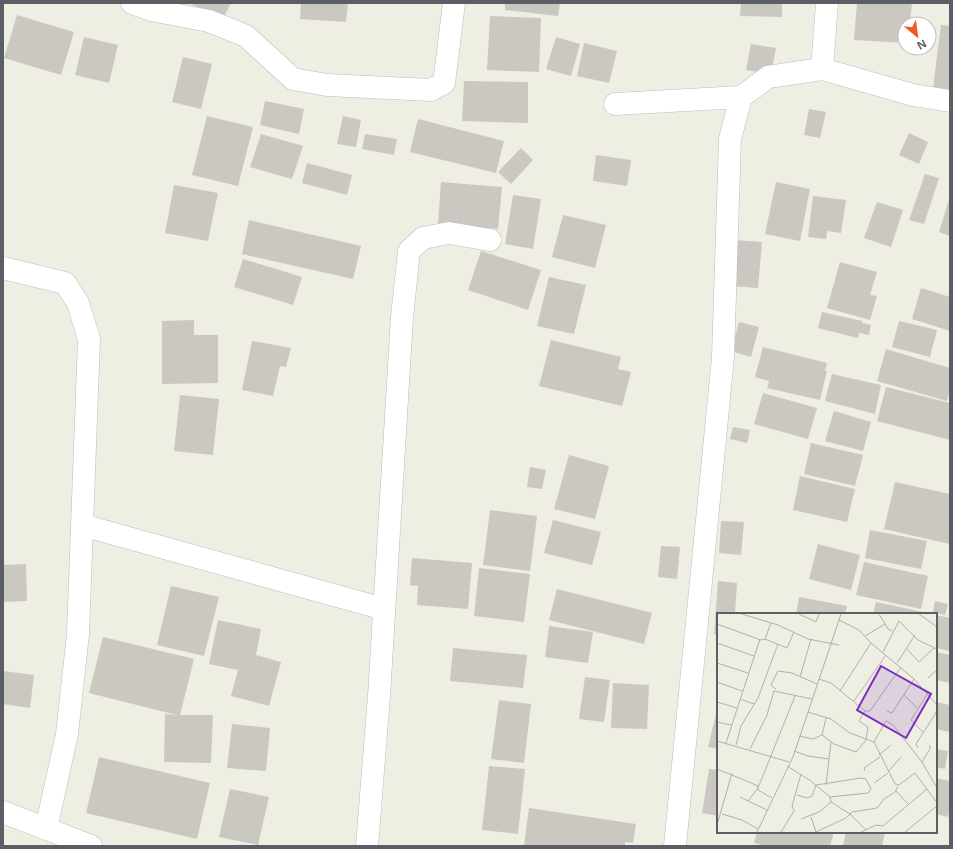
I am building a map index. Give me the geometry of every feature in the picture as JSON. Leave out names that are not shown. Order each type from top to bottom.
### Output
[{"type":"street","points":[[132,3],[151,10],[209,21],[246,36],[293,79],[327,85],[431,90],[444,83],[454,3]]},
{"type":"street","points":[[822,69],[828,3]]},
{"type":"street","points":[[615,104],[741,97],[768,77],[822,69],[913,95],[950,102]]},
{"type":"street","points":[[675,846],[723,357],[730,139],[741,97]]},
{"type":"street","points":[[367,846],[384,609],[403,302],[408,251],[423,238],[449,233],[490,240]]},
{"type":"street","points":[[3,268],[65,283],[78,303],[89,338],[78,634],[67,734],[46,829]]},
{"type":"street","points":[[82,525],[384,609]]},
{"type":"street","points":[[3,812],[91,846]]},
{"type":"building","points":[[189,3],[231,3],[223,19]]},
{"type":"building","points":[[301,3],[348,3],[346,22],[300,19]]},
{"type":"building","points":[[505,3],[560,3],[558,16],[505,10]]},
{"type":"building","points":[[741,3],[782,3],[782,17],[740,16]]},
{"type":"building","points":[[857,3],[912,3],[911,16],[897,16],[897,43],[854,40]]},
{"type":"building","points":[[17,15],[74,32],[61,75],[4,58]]},
{"type":"building","points":[[490,16],[541,18],[539,72],[487,70]]},
{"type":"building","points":[[941,25],[950,26],[950,90],[933,88]]},
{"type":"building","points":[[84,37],[118,45],[109,83],[75,75]]},
{"type":"building","points":[[556,37],[580,44],[571,76],[546,69]]},
{"type":"building","points":[[584,43],[617,51],[609,83],[577,76]]},
{"type":"building","points":[[751,44],[776,48],[771,74],[746,70]]},
{"type":"building","points":[[183,57],[212,64],[201,109],[172,102]]},
{"type":"building","points":[[464,81],[528,82],[528,123],[462,121]]},
{"type":"building","points":[[265,101],[304,109],[299,134],[260,125]]},
{"type":"building","points":[[809,109],[826,112],[820,138],[804,135]]},
{"type":"building","points":[[207,116],[253,127],[238,186],[192,175]]},
{"type":"building","points":[[343,116],[361,120],[356,147],[337,144]]},
{"type":"building","points":[[418,119],[504,141],[496,173],[410,152]]},
{"type":"building","points":[[909,133],[928,142],[919,164],[899,155]]},
{"type":"building","points":[[261,134],[303,146],[292,179],[250,167]]},
{"type":"building","points":[[365,134],[397,139],[394,155],[362,149]]},
{"type":"building","points":[[521,148],[533,160],[511,184],[498,172]]},
{"type":"building","points":[[596,155],[631,160],[627,186],[593,181]]},
{"type":"building","points":[[307,163],[352,175],[347,195],[302,183]]},
{"type":"building","points":[[925,174],[939,178],[924,224],[909,220]]},
{"type":"building","points":[[441,182],[502,187],[498,229],[438,224]]},
{"type":"building","points":[[776,182],[810,189],[800,241],[765,234]]},
{"type":"building","points":[[174,185],[218,193],[208,241],[165,233]]},
{"type":"building","points":[[513,195],[541,199],[533,249],[505,244]]},
{"type":"building","points":[[813,196],[846,200],[841,233],[827,231],[826,239],[808,237]]},
{"type":"building","points":[[950,196],[950,236],[939,232]]},
{"type":"building","points":[[877,202],[903,210],[891,247],[864,238]]},
{"type":"building","points":[[563,215],[606,225],[595,268],[552,257]]},
{"type":"building","points":[[249,220],[361,246],[353,279],[242,254]]},
{"type":"building","points":[[734,240],[762,242],[758,288],[730,286]]},
{"type":"building","points":[[481,251],[541,270],[528,310],[468,290]]},
{"type":"building","points":[[243,259],[302,277],[293,305],[234,287]]},
{"type":"building","points":[[840,262],[877,272],[870,295],[877,296],[870,320],[827,308]]},
{"type":"building","points":[[549,277],[586,285],[574,334],[537,326]]},
{"type":"building","points":[[921,288],[950,297],[950,331],[912,319]]},
{"type":"building","points":[[822,312],[862,321],[862,323],[871,325],[869,335],[859,333],[858,338],[818,328]]},
{"type":"building","points":[[194,320],[194,335],[218,335],[218,383],[162,384],[162,321]]},
{"type":"building","points":[[899,321],[937,330],[930,357],[892,347]]},
{"type":"building","points":[[739,322],[759,327],[751,357],[731,351]]},
{"type":"building","points":[[551,340],[621,357],[618,369],[631,372],[622,406],[539,386]]},
{"type":"building","points":[[252,341],[291,348],[286,367],[280,366],[273,396],[242,390]]},
{"type":"building","points":[[763,347],[827,363],[825,371],[827,371],[820,400],[767,388],[769,381],[755,377]]},
{"type":"building","points":[[886,349],[950,368],[950,389],[947,401],[877,381]]},
{"type":"building","points":[[832,374],[881,385],[875,414],[825,401]]},
{"type":"building","points":[[886,387],[950,403],[950,440],[877,421]]},
{"type":"building","points":[[763,393],[817,408],[808,439],[754,424]]},
{"type":"building","points":[[180,395],[219,399],[213,455],[174,451]]},
{"type":"building","points":[[834,411],[871,422],[863,451],[825,441]]},
{"type":"building","points":[[733,427],[750,430],[747,443],[730,439]]},
{"type":"building","points":[[811,443],[863,455],[855,486],[804,474]]},
{"type":"building","points":[[569,455],[609,466],[595,519],[554,509]]},
{"type":"building","points":[[530,467],[546,470],[542,489],[527,487]]},
{"type":"building","points":[[800,476],[855,489],[847,522],[793,510]]},
{"type":"building","points":[[895,482],[950,494],[950,544],[884,529]]},
{"type":"building","points":[[490,510],[537,516],[530,571],[483,565]]},
{"type":"building","points":[[553,520],[601,532],[592,565],[544,553]]},
{"type":"building","points":[[721,521],[744,522],[741,555],[719,553]]},
{"type":"building","points":[[870,530],[927,541],[921,569],[865,558]]},
{"type":"building","points":[[818,544],[860,555],[851,590],[809,579]]},
{"type":"building","points":[[661,546],[680,547],[677,579],[658,577]]},
{"type":"building","points":[[412,558],[472,563],[468,609],[417,605],[418,586],[410,585]]},
{"type":"building","points":[[864,562],[928,576],[921,609],[856,595]]},
{"type":"building","points":[[26,564],[27,601],[3,602],[3,565]]},
{"type":"building","points":[[479,568],[530,574],[524,622],[474,616]]},
{"type":"building","points":[[718,581],[737,583],[735,613],[717,613],[717,635],[714,634]]},
{"type":"building","points":[[171,586],[219,597],[204,656],[157,645]]},
{"type":"building","points":[[557,589],[652,613],[644,644],[549,620]]},
{"type":"building","points":[[799,597],[847,606],[845,613],[796,613]]},
{"type":"building","points":[[935,601],[948,604],[945,615],[933,612]]},
{"type":"building","points":[[876,602],[928,613],[873,613]]},
{"type":"building","points":[[937,615],[950,618],[950,651],[937,648]]},
{"type":"building","points":[[218,620],[261,629],[256,655],[281,662],[269,706],[231,696],[238,670],[209,664]]},
{"type":"building","points":[[549,626],[593,632],[588,663],[545,657]]},
{"type":"building","points":[[103,637],[194,659],[180,715],[213,715],[211,763],[164,762],[165,714],[177,715],[89,693]]},
{"type":"building","points":[[453,648],[527,655],[523,688],[450,681]]},
{"type":"building","points":[[937,652],[950,655],[950,683],[937,680]]},
{"type":"building","points":[[3,671],[34,675],[30,708],[3,704]]},
{"type":"building","points":[[585,677],[610,680],[604,722],[579,719]]},
{"type":"building","points":[[613,683],[649,685],[647,729],[611,728]]},
{"type":"building","points":[[499,700],[531,704],[524,763],[491,759]]},
{"type":"building","points":[[937,702],[950,705],[950,732],[937,729]]},
{"type":"building","points":[[717,710],[717,749],[708,747]]},
{"type":"building","points":[[232,724],[270,728],[266,771],[227,768]]},
{"type":"building","points":[[937,749],[948,751],[945,769],[937,767]]},
{"type":"building","points":[[99,757],[210,783],[197,839],[86,813]]},
{"type":"building","points":[[489,766],[525,769],[518,834],[482,830]]},
{"type":"building","points":[[709,769],[717,770],[717,816],[702,813]]},
{"type":"building","points":[[937,778],[950,781],[950,807],[948,817],[937,814]]},
{"type":"building","points":[[230,789],[269,797],[258,845],[219,837]]},
{"type":"building","points":[[529,808],[636,824],[633,843],[625,842],[625,846],[524,846]]},
{"type":"building","points":[[757,833],[834,833],[830,846],[766,846],[754,843]]},
{"type":"building","points":[[846,833],[885,833],[882,846],[843,846]]}]
